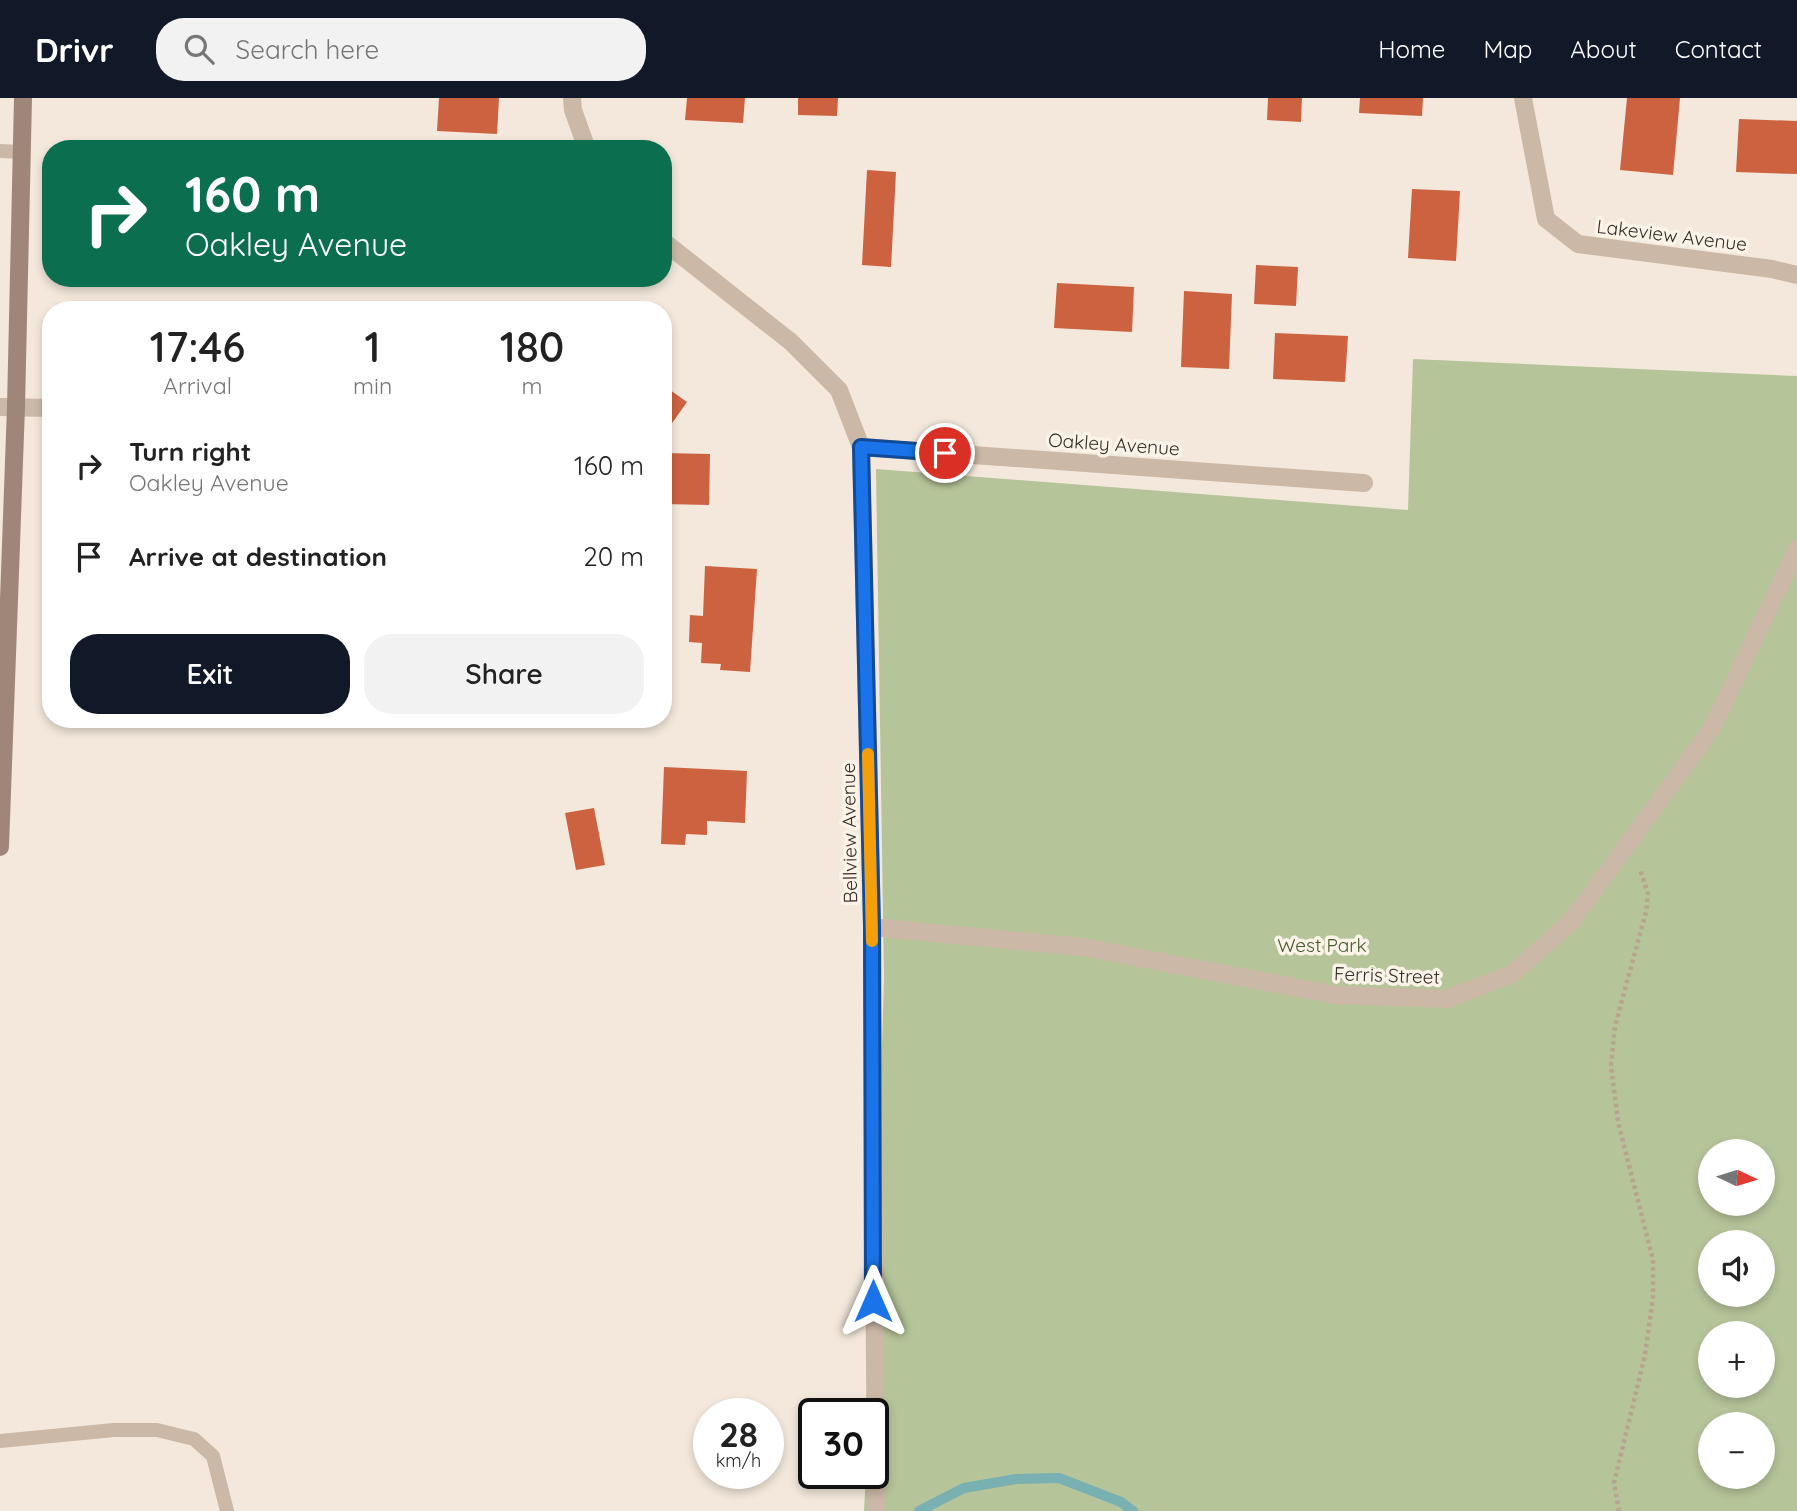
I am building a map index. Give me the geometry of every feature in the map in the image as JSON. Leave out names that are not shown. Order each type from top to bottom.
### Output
[{"type":"street","points":[[0,847],[8,407],[23,98]]},
{"type":"street","points":[[572,98],[573,110],[584,140]]},
{"type":"street","name":"Lakeview Avenue","points":[[1523,98],[1546,219],[1578,244],[1772,269],[1797,275]]},
{"type":"street","name":"Bellview Avenue","points":[[672,248],[790,342],[839,390],[861,447],[872,926],[876,1511]]},
{"type":"street","points":[[8,407],[42,408]]},
{"type":"street","name":"Oakley Avenue","points":[[861,447],[1364,483]]},
{"type":"street","name":"Ferris Street","points":[[872,926],[1083,947],[1335,995],[1447,999],[1511,974],[1571,922],[1711,730],[1797,549]]},
{"type":"lane","points":[[0,152],[21,152]]},
{"type":"lane","points":[[0,1441],[114,1430],[157,1430],[194,1439],[213,1456],[227,1511]]},
{"type":"path","points":[[1619,1511],[1614,1483],[1645,1355],[1653,1297],[1653,1260],[1619,1122],[1611,1065],[1615,1026],[1646,912],[1648,894],[1641,870],[1624,849]]},
{"type":"green space","name":"West Park","points":[[1413,359],[1797,376],[1797,1511],[864,1511],[865,1489],[889,1489],[889,1398],[874,1398],[884,976],[876,469],[1408,510]]},
{"type":"building","points":[[439,98],[499,98],[497,134],[437,131]]},
{"type":"building","points":[[687,98],[745,98],[743,123],[685,120]]},
{"type":"building","points":[[798,98],[838,98],[837,116],[798,115]]},
{"type":"building","points":[[1268,98],[1302,98],[1301,122],[1267,120]]},
{"type":"building","points":[[1360,98],[1423,98],[1422,116],[1359,113]]},
{"type":"building","points":[[1627,98],[1680,98],[1673,175],[1620,170]]},
{"type":"building","points":[[1739,119],[1797,121],[1797,174],[1736,172]]},
{"type":"building","points":[[867,170],[896,172],[891,267],[862,265]]},
{"type":"building","points":[[1412,189],[1460,191],[1456,261],[1408,258]]},
{"type":"building","points":[[1256,265],[1298,267],[1296,306],[1254,304]]},
{"type":"building","points":[[1057,283],[1134,287],[1132,332],[1054,328]]},
{"type":"building","points":[[1184,291],[1232,294],[1229,369],[1181,367]]},
{"type":"building","points":[[1275,333],[1348,336],[1345,382],[1273,379]]},
{"type":"building","points":[[672,391],[687,402],[672,423]]},
{"type":"building","points":[[672,453],[710,454],[709,505],[672,504]]},
{"type":"building","points":[[705,566],[757,569],[750,672],[720,670],[721,664],[701,663],[702,643],[689,642],[690,615],[703,616]]},
{"type":"building","points":[[664,767],[747,771],[745,823],[707,821],[707,835],[686,834],[685,845],[661,844]]},
{"type":"building","points":[[594,808],[605,865],[576,870],[565,813]]},
{"type":"waterway","points":[[919,1511],[964,1488],[1016,1479],[1059,1478],[1121,1502],[1133,1511]]},
{"type":"slow traffic","points":[[868,754],[872,941]]},
{"type":"route","points":[[873,1301],[872,926],[861,447],[945,453]]}]
